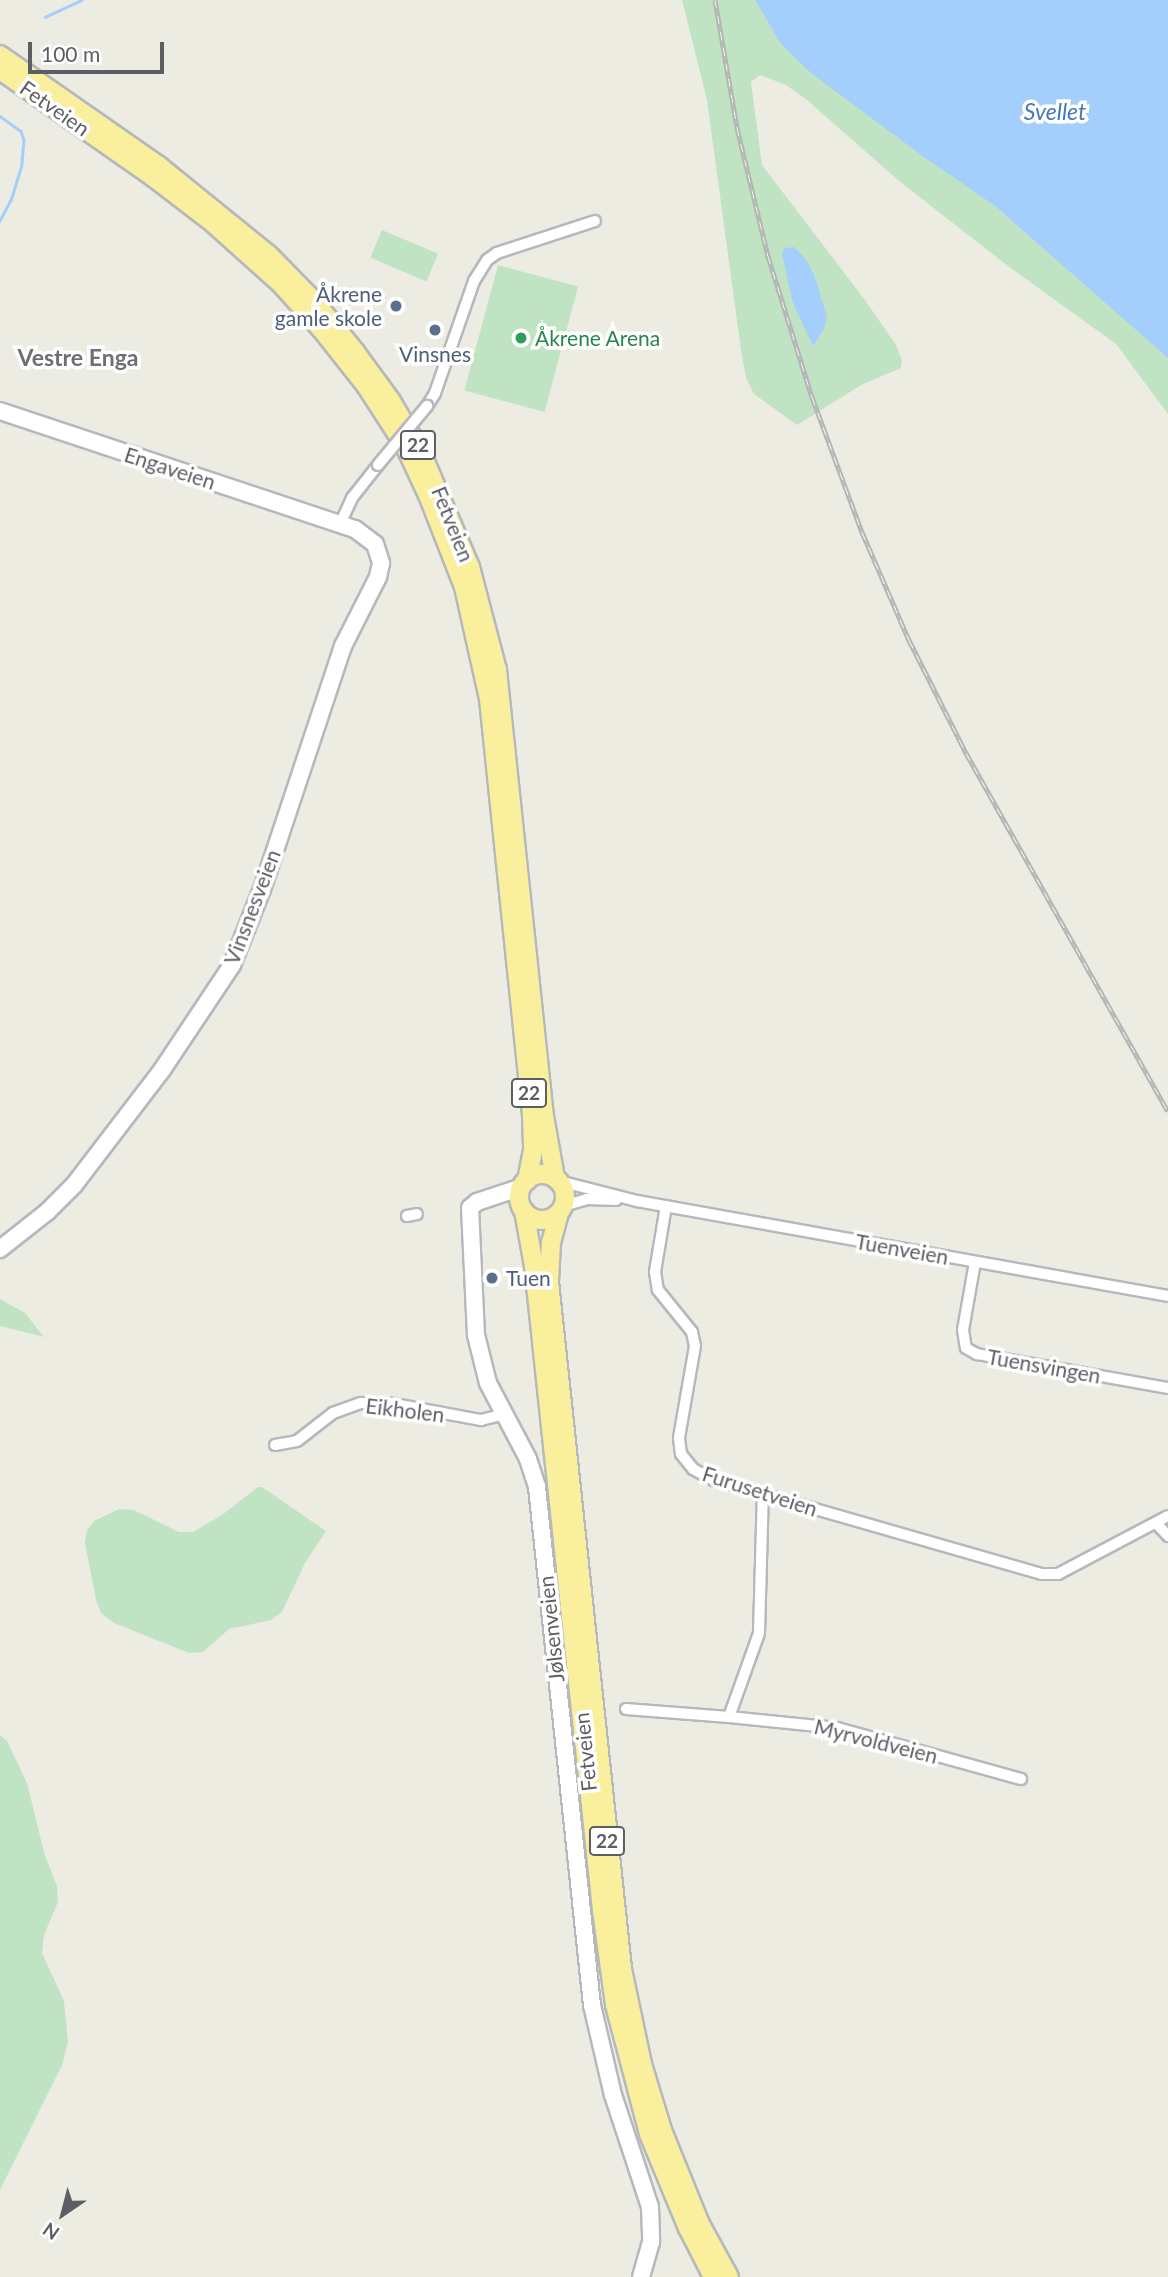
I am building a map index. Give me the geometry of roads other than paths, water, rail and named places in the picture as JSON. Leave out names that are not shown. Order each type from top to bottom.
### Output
[{"type":"highway","name":"Fetveien","points":[[0,55],[159,166],[269,256],[313,300],[356,353],[391,401],[421,452],[470,567],[497,670],[544,1116],[557,1180]]},
{"type":"highway","name":"Fetveien","points":[[0,71],[152,176],[229,237],[282,285],[323,330],[367,387],[405,446],[428,495],[464,587],[489,699],[532,1117],[533,1150],[524,1183]]},
{"type":"highway","points":[[524,1183],[541,1174],[557,1180]]},
{"type":"highway","name":"22","points":[[557,1180],[565,1193],[561,1209]]},
{"type":"highway","name":"22","points":[[523,1209],[519,1197],[524,1183]]},
{"type":"highway","name":"Fetveien","points":[[523,1209],[532,1244],[602,1910],[615,2005],[649,2134],[688,2228],[713,2277]]},
{"type":"highway","points":[[523,1209],[541,1220],[561,1209]]},
{"type":"highway","name":"Fetveien","points":[[561,1209],[549,1255],[550,1291],[622,1969],[642,2064],[662,2130],[700,2224],[729,2277]]},
{"type":"main road","name":"Engaveien","points":[[0,411],[340,524]]},
{"type":"main road","name":"Vinsnesveien","points":[[0,1249],[47,1212],[75,1185],[162,1070],[232,965],[262,889],[343,646],[380,570],[378,550],[370,538],[340,524]]},
{"type":"main road","points":[[483,1200],[524,1183]]},
{"type":"main road","points":[[483,1200],[523,1209]]},
{"type":"main road","name":"Jølsenveien","points":[[483,1200],[471,1206],[469,1218],[477,1335],[484,1371],[528,1460],[537,1487],[592,2005],[613,2095],[650,2207],[651,2242],[640,2277]]},
{"type":"street","points":[[340,524],[352,498],[428,406],[474,281],[487,260],[497,253],[595,221]]},
{"type":"street","name":"Tuenveien","points":[[557,1180],[637,1201],[1168,1296]]},
{"type":"street","name":"Tuenveien","points":[[561,1209],[587,1199],[637,1201]]},
{"type":"street","name":"Furusetveien","points":[[666,1206],[655,1272],[658,1290],[692,1332],[695,1346],[680,1429],[681,1454],[693,1469],[706,1477],[1041,1573],[1058,1574],[1168,1516]]},
{"type":"street","name":"Tuensvingen","points":[[975,1262],[963,1329],[966,1348],[976,1354],[1168,1388]]},
{"type":"street","name":"Eikholen","points":[[275,1445],[297,1441],[333,1413],[361,1403],[406,1406],[476,1420],[505,1414]]},
{"type":"street","points":[[729,1717],[758,1633],[763,1494]]},
{"type":"street","points":[[1156,1523],[1168,1536]]},
{"type":"street","name":"Myrvoldveien","points":[[626,1709],[837,1728],[1021,1779]]},
{"type":"water","name":"Svellet","points":[[755,0],[1168,0],[1168,358],[995,206],[811,73],[780,43]]},
{"type":"water","points":[[794,247],[806,259],[814,275],[827,316],[824,329],[813,346],[793,303],[782,254],[785,248]]},
{"type":"waterway","points":[[45,17],[81,0]]},
{"type":"waterway","points":[[0,116],[21,131],[24,140],[22,165],[11,200],[0,221]]},
{"type":"railway","points":[[715,0],[737,128],[768,256],[812,397],[862,532],[909,640],[966,753],[1168,1111]]},
{"type":"place","name":"Åkrene gamle skole","points":[[396,306]]},
{"type":"place","name":"Vinsnes","points":[[435,330]]},
{"type":"place","name":"Åkrene Arena","points":[[521,338]]},
{"type":"place","name":"Tuen","points":[[492,1278]]},
{"type":"district","name":"Vestre Enga","points":[[78,357]]}]
